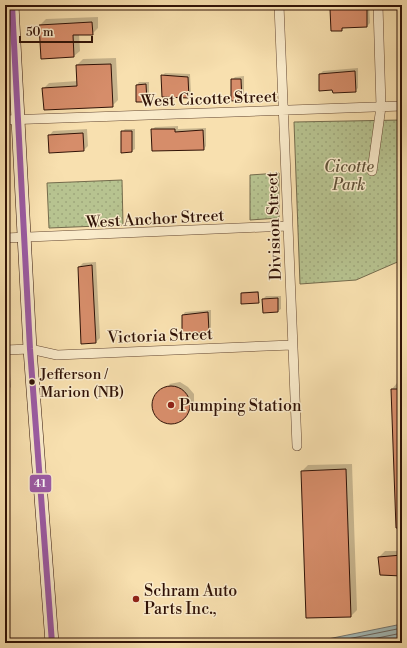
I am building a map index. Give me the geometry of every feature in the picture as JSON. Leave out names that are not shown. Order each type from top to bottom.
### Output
[{"type":"main road","points":[[12,5],[11,120],[24,238],[30,349],[52,643]]},
{"type":"street","name":"Division Street","points":[[278,5],[297,446]]},
{"type":"street","points":[[372,171],[381,107],[378,5]]},
{"type":"street","name":"West Cicotte Street","points":[[11,120],[402,106]]},
{"type":"street","name":"West Anchor Street","points":[[5,238],[288,226]]},
{"type":"street","name":"Victoria Street","points":[[5,350],[30,349],[57,355],[292,345]]},
{"type":"green space","name":"Cicotte Park","points":[[402,120],[402,260],[356,280],[300,284],[294,122]]},
{"type":"green space","points":[[279,173],[279,218],[250,220],[250,175]]},
{"type":"green space","points":[[122,180],[123,225],[49,228],[47,183]]},
{"type":"water","points":[[402,624],[402,643],[308,643]]},
{"type":"building","points":[[367,5],[367,27],[342,28],[342,31],[331,31],[330,9],[342,9],[342,6]]},
{"type":"building","points":[[92,22],[93,35],[73,35],[74,57],[41,59],[39,25]]},
{"type":"building","points":[[111,64],[113,107],[44,110],[42,88],[77,86],[76,65]]},
{"type":"building","points":[[355,71],[356,92],[333,93],[332,90],[319,91],[319,74]]},
{"type":"building","points":[[161,75],[188,77],[189,98],[162,97]]},
{"type":"building","points":[[231,79],[241,79],[242,100],[231,101]]},
{"type":"building","points":[[146,84],[147,102],[136,102],[136,85]]},
{"type":"building","points":[[151,129],[175,129],[175,132],[203,130],[204,150],[152,151]]},
{"type":"building","points":[[121,131],[132,131],[132,152],[121,153]]},
{"type":"building","points":[[83,133],[84,151],[49,153],[48,135]]},
{"type":"building","points":[[92,265],[96,343],[81,344],[78,267]]},
{"type":"building","points":[[258,292],[259,303],[241,304],[241,293]]},
{"type":"building","points":[[278,298],[278,312],[263,313],[262,299]]},
{"type":"building","points":[[208,312],[209,332],[182,334],[182,315]]},
{"type":"building","name":"Pumping Station","points":[[171,386],[181,389],[187,395],[190,405],[187,415],[181,421],[171,424],[161,421],[155,415],[152,405],[155,395],[161,389]]},
{"type":"building","points":[[391,389],[402,389],[402,528],[396,528]]},
{"type":"building","points":[[346,469],[351,617],[306,618],[301,471]]},
{"type":"building","points":[[402,555],[402,576],[380,575],[378,557]]},
{"type":"transit line","name":"41","points":[[12,5],[30,349],[52,643]]},
{"type":"place","name":"Jefferson / Marion (NB)","points":[[32,382]]},
{"type":"place","name":"Pumping Station","points":[[171,405]]},
{"type":"place","name":"Schram Auto Parts Inc.,","points":[[136,599]]}]
